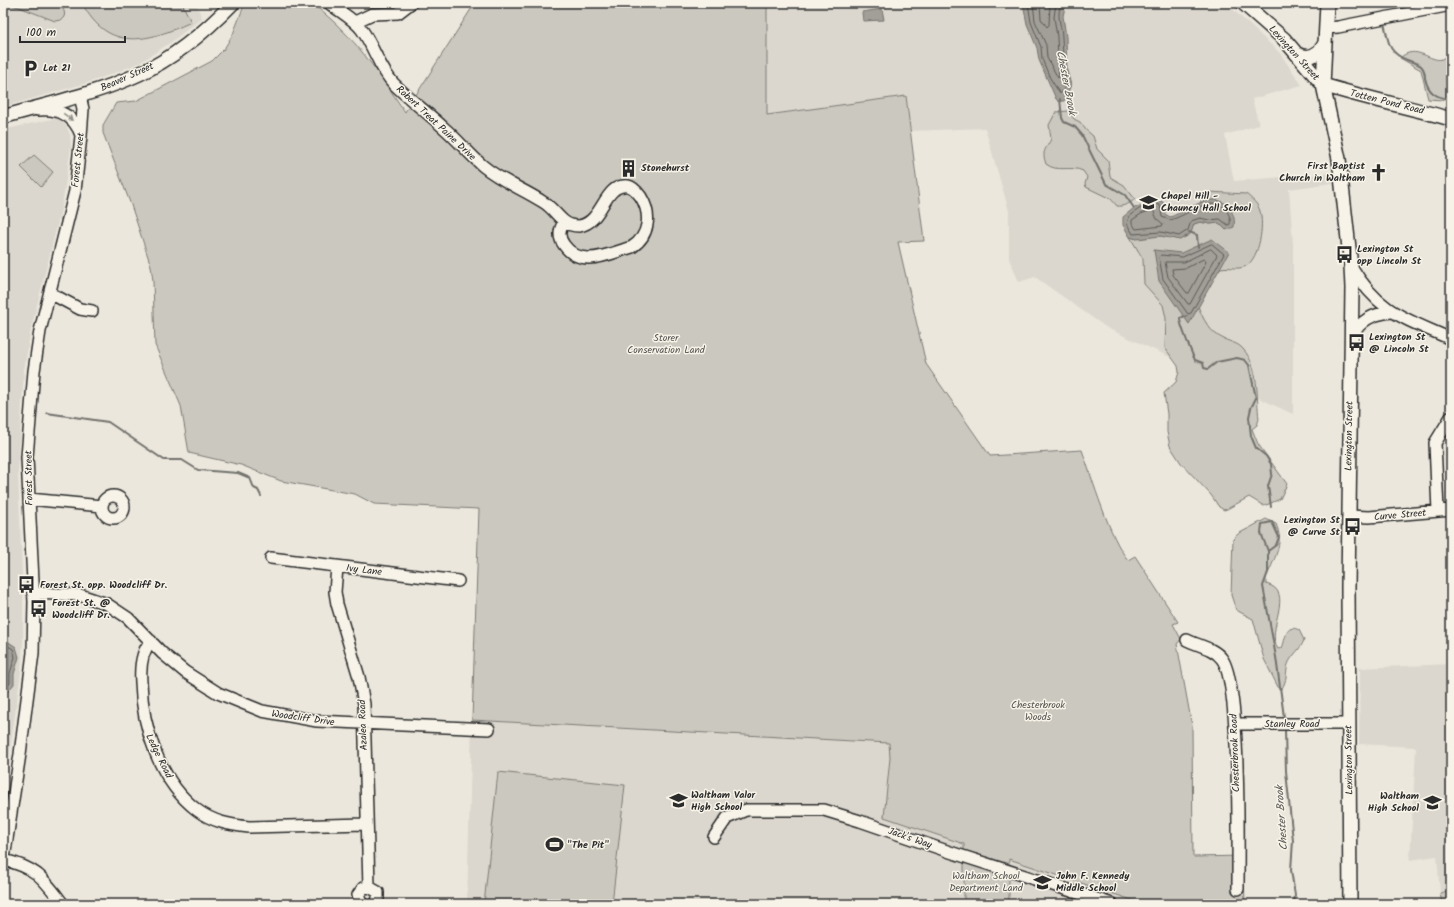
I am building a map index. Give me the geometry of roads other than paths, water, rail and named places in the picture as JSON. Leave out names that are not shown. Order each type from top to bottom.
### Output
[{"type":"main road","name":"Beaver Street","points":[[3,118],[80,96],[124,81],[159,63],[198,35],[233,3]]},
{"type":"main road","name":"Lexington Street","points":[[1243,3],[1274,29],[1323,85],[1339,159],[1351,266],[1349,516],[1350,904]]},
{"type":"main road","points":[[1323,85],[1327,3]]},
{"type":"main road","points":[[1297,54],[1305,57],[1314,56],[1321,51],[1325,43]]},
{"type":"main road","name":"Totten Pond Road","points":[[1323,85],[1362,97],[1451,119]]},
{"type":"street","name":"Robert Treat Paine Drive","points":[[329,3],[355,22],[362,31],[381,68],[393,83],[445,129],[483,166],[544,202],[556,212],[564,222]]},
{"type":"street","points":[[355,22],[372,14],[398,13],[411,3]]},
{"type":"street","points":[[1326,28],[1451,5]]},
{"type":"street","name":"Forest Street","points":[[4,862],[30,681],[34,636],[28,457],[33,377],[39,336],[72,203],[81,136],[82,109],[80,96]]},
{"type":"street","points":[[18,113],[46,110],[60,112],[74,122],[81,136]]},
{"type":"street","points":[[628,186],[635,189],[644,202],[648,213],[648,225],[644,235],[632,248],[585,259],[572,253],[561,242],[559,235],[560,228],[564,222],[578,226],[592,221],[608,196],[621,187],[628,186]]},
{"type":"street","points":[[1351,266],[1363,285],[1373,297],[1391,312],[1451,339]]},
{"type":"street","points":[[50,293],[83,310],[92,311]]},
{"type":"street","points":[[1351,336],[1364,320],[1376,314],[1391,312]]},
{"type":"street","points":[[1438,511],[1435,443],[1451,417]]},
{"type":"street","points":[[29,499],[102,506]]},
{"type":"street","name":"Curve Street","points":[[1349,516],[1369,517],[1451,510]]},
{"type":"street","name":"Ivy Lane","points":[[271,558],[458,581]]},
{"type":"street","name":"Azalea Road","points":[[338,566],[335,592],[337,604],[359,678],[364,704],[366,824],[369,887],[378,892],[378,900],[375,904]]},
{"type":"street","name":"Woodcliff Drive","points":[[33,593],[72,594],[102,602],[128,618],[173,663],[218,693],[247,706],[276,715],[300,719],[364,724],[489,729]]},
{"type":"street","name":"Chesterbrook Road","points":[[1188,640],[1216,652],[1225,663],[1228,674],[1235,724],[1238,889]]},
{"type":"street","name":"Ledge Road","points":[[151,642],[143,654],[141,671],[142,711],[147,730],[154,749],[170,780],[196,810],[213,820],[229,825],[249,827],[366,824]]},
{"type":"street","name":"Stanley Road","points":[[1235,724],[1349,724]]},
{"type":"street","name":"Jack's Way","points":[[714,838],[728,818],[746,810],[824,810],[860,820],[950,852],[1112,904]]},
{"type":"street","points":[[4,862],[24,865],[43,878],[63,904]]},
{"type":"street","points":[[362,904],[358,895],[363,888],[369,887]]},
{"type":"water","points":[[1023,3],[1066,3],[1063,16],[1066,37],[1067,71],[1071,85],[1064,101],[1058,101],[1056,99],[1039,60],[1037,48],[1027,24]]},
{"type":"water","points":[[882,9],[884,20],[863,21],[862,12]]},
{"type":"water","points":[[1156,200],[1163,202],[1165,214],[1170,217],[1201,202],[1217,200],[1224,203],[1230,209],[1234,218],[1234,227],[1226,230],[1219,223],[1210,224],[1200,222],[1194,224],[1191,233],[1180,240],[1160,236],[1137,239],[1130,237],[1123,225],[1123,217],[1134,208]]},
{"type":"water","points":[[1212,239],[1229,252],[1189,324],[1159,281],[1154,250],[1181,253]]},
{"type":"water","points":[[3,638],[16,647],[19,657],[14,674],[14,684],[3,697]]},
{"type":"waterway","points":[[1384,23],[1388,41],[1392,50],[1400,57],[1421,66],[1426,83],[1434,94],[1451,99]]},
{"type":"waterway","name":"Chester Brook","points":[[1060,99],[1062,118],[1064,122],[1075,127],[1082,135],[1106,184],[1125,195],[1134,208]]},
{"type":"waterway","name":"Chester Brook","points":[[1189,232],[1197,235],[1198,247]]},
{"type":"waterway","name":"Chester Brook","points":[[1187,316],[1180,318],[1180,321],[1195,360],[1203,363],[1204,368],[1208,369],[1217,362],[1237,358],[1245,360],[1249,365],[1256,398],[1251,408],[1249,417],[1251,436],[1256,448],[1266,456],[1271,464],[1272,474],[1268,486],[1271,507]]},
{"type":"waterway","points":[[47,413],[108,422],[164,460],[182,460],[198,470],[238,473],[250,478],[254,488],[258,490],[261,496]]},
{"type":"waterway","name":"Chester Brook","points":[[1268,551],[1276,545],[1279,537],[1272,522],[1262,524],[1261,533],[1268,551],[1268,572],[1263,586],[1276,657],[1284,717]]},
{"type":"waterway","name":"Chester Brook","points":[[1285,730],[1286,771],[1293,841],[1291,870],[1295,895],[1294,904]]},
{"type":"place","name":"Lot 21","points":[[30,68]]},
{"type":"place","name":"Stonehurst","points":[[628,168]]},
{"type":"place","name":"First Baptist Church in Waltham","points":[[1378,172]]},
{"type":"place","name":"Chapel Hill - Chauncy Hall School","points":[[1148,202]]},
{"type":"place","name":"Lexington St opp Lincoln St","points":[[1344,255]]},
{"type":"place","name":"Lexington St @ Lincoln St","points":[[1356,343]]},
{"type":"place","name":"Lexington St @ Curve St","points":[[1353,526]]},
{"type":"place","name":"Forest St. opp. Woodcliff Dr.","points":[[27,585]]},
{"type":"place","name":"Forest St. @ Woodcliff Dr.","points":[[39,609]]},
{"type":"place","name":"Waltham Valor High School","points":[[678,801]]},
{"type":"place","name":"Waltham High School","points":[[1432,802]]},
{"type":"place","name":"\"The Pit\"","points":[[554,845]]},
{"type":"place","name":"John F. Kennedy Middle School","points":[[1043,882]]},
{"type":"park label","name":"Storer Conservation Land","points":[[666,344]]},
{"type":"park label","name":"Chesterbrook Woods","points":[[1038,710]]},
{"type":"park label","name":"Waltham School Department Land","points":[[986,882]]}]
